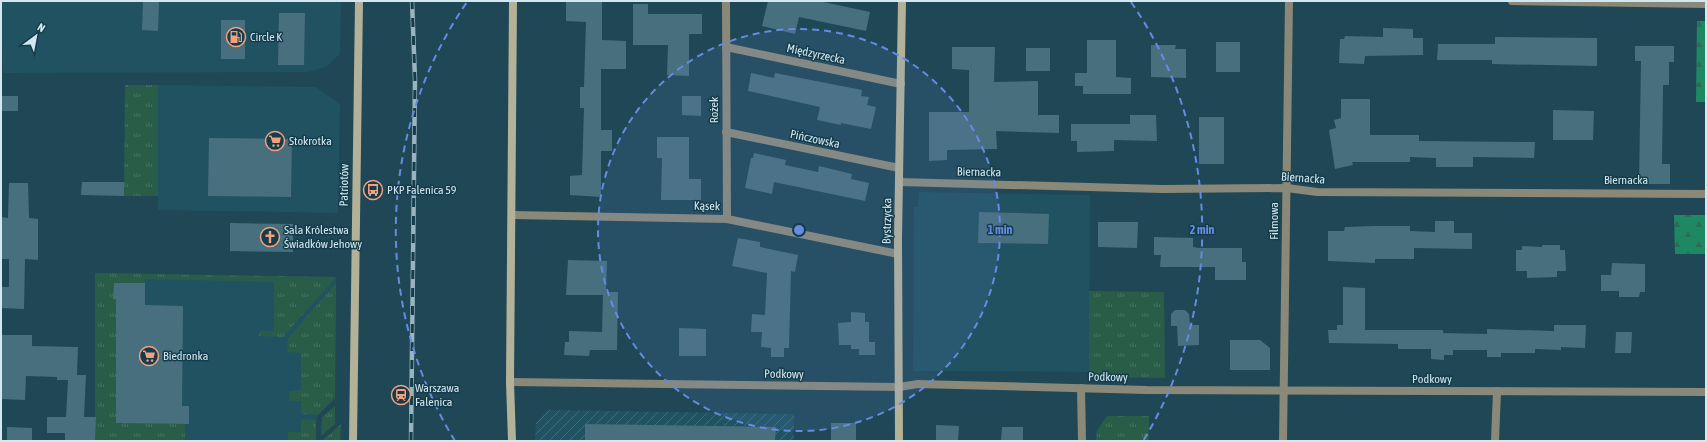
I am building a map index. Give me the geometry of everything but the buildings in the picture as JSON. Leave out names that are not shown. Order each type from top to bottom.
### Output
[{"type":"main road","name":"Patriotów","points":[[353,441],[359,1]]},
{"type":"main road","points":[[512,441],[510,382],[513,1]]},
{"type":"main road","name":"Bystrzycka","points":[[900,441],[898,254],[902,84],[902,1]]},
{"type":"street","name":"Rożek","points":[[726,1],[727,219]]},
{"type":"street","name":"Filmowa","points":[[1283,441],[1285,390],[1289,1]]},
{"type":"street","points":[[1512,1],[1706,4]]},
{"type":"street","name":"Międzyrzecka","points":[[726,47],[902,84]]},
{"type":"street","name":"Pińczowska","points":[[726,132],[899,168]]},
{"type":"street","name":"Biernacka","points":[[899,182],[1162,189],[1287,188],[1317,192],[1706,194]]},
{"type":"street","name":"Kąsek","points":[[512,215],[727,219],[898,254]]},
{"type":"street","name":"Podkowy","points":[[510,382],[899,387],[918,384],[1081,388],[1706,392]]},
{"type":"street","points":[[1081,388],[1082,441]]},
{"type":"street","points":[[1495,441],[1497,391]]},
{"type":"shaded area","points":[[1,1],[341,1],[340,54],[326,67],[308,72],[3,73]]},
{"type":"shaded area","points":[[158,85],[316,87],[340,104],[338,213],[158,210]]},
{"type":"shaded area","points":[[919,192],[1090,195],[1089,372],[913,371],[914,207],[918,207]]},
{"type":"shaded area","points":[[95,273],[336,277],[335,398],[318,415],[316,420],[316,441],[95,441]]},
{"type":"shaded area","points":[[548,410],[794,414],[794,441],[535,441],[536,422]]},
{"type":"green space","points":[[1697,21],[1706,21],[1706,102],[1696,102]]},
{"type":"green space","points":[[125,85],[158,85],[158,196],[124,196]]},
{"type":"green space","points":[[1674,215],[1706,215],[1706,254],[1675,254]]},
{"type":"green space","points":[[95,273],[336,277],[283,337],[259,336],[260,331],[274,331],[274,282],[145,279],[145,283],[114,283],[113,298],[116,299],[116,423],[185,424],[185,441],[95,441]]},
{"type":"green space","points":[[336,283],[335,398],[318,415],[301,414],[301,401],[289,401],[289,391],[301,390],[301,353],[287,352],[288,338]]},
{"type":"green space","points":[[1089,291],[1164,292],[1165,378],[1091,377],[1089,372]]},
{"type":"green space","points":[[335,406],[335,424],[321,436],[322,417]]},
{"type":"green space","points":[[1107,416],[1149,416],[1149,441],[1096,441],[1097,430]]},
{"type":"green space","points":[[301,419],[316,420],[316,441],[288,440],[288,432],[301,432]]},
{"type":"green space","points":[[341,424],[340,441],[322,441]]},
{"type":"railway","points":[[411,441],[415,80],[412,1]]},
{"type":"place","name":"Circle K","points":[[236,37]]},
{"type":"place","name":"Stokrotka","points":[[275,141]]},
{"type":"place","name":"PKP Falenica 59","points":[[373,190]]},
{"type":"place","name":"Sala Królestwa Świadków Jehowy","points":[[270,237]]},
{"type":"place","name":"Biedronka","points":[[149,356]]},
{"type":"place","name":"Warszawa Falenica","points":[[401,395]]}]
